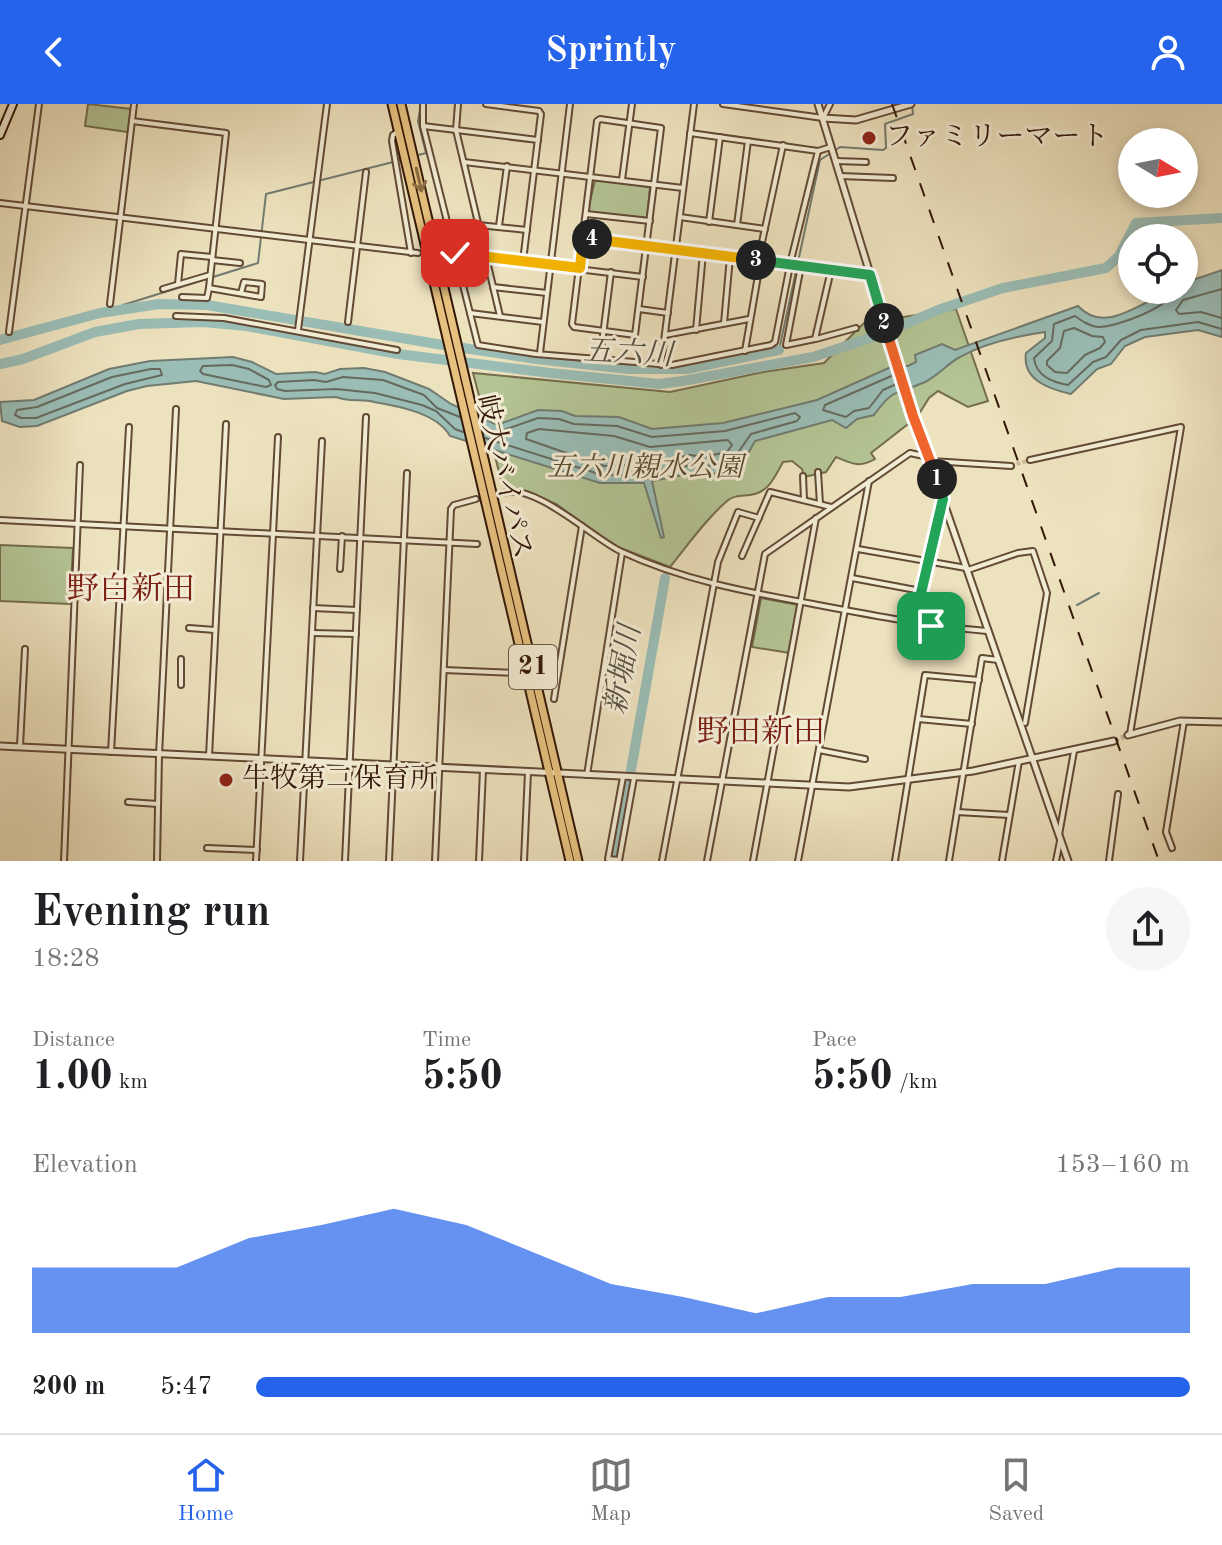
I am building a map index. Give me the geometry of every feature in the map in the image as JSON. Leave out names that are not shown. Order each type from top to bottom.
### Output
[{"type":"highway","name":"岐大バイパス","points":[[392,104],[451,335]]},
{"type":"highway","name":"岐大バイパス","points":[[401,104],[483,472],[554,775],[578,861]]},
{"type":"highway","name":"岐大バイパス","points":[[554,775],[570,861]]},
{"type":"main road","points":[[0,135],[13,104]]},
{"type":"street","points":[[9,332],[39,104]]},
{"type":"street","points":[[110,304],[134,104]]},
{"type":"street","points":[[298,330],[327,104]]},
{"type":"street","points":[[423,104],[423,126],[480,346],[661,365],[695,362],[775,342],[790,264],[818,151]]},
{"type":"street","points":[[458,104],[456,130],[500,316]]},
{"type":"street","points":[[486,104],[539,111],[541,114],[523,261]]},
{"type":"street","points":[[540,353],[570,104]]},
{"type":"street","points":[[622,180],[632,104]]},
{"type":"street","points":[[661,365],[694,104]]},
{"type":"street","points":[[723,104],[856,120],[910,104]]},
{"type":"street","points":[[818,104],[912,411],[1068,861]]},
{"type":"street","points":[[823,118],[830,104]]},
{"type":"street","points":[[132,121],[226,133],[207,298],[182,297]]},
{"type":"street","points":[[597,121],[630,122],[661,128],[635,335],[574,327],[572,324],[597,121]]},
{"type":"street","points":[[423,126],[538,140]]},
{"type":"street","points":[[0,203],[415,253],[392,141],[397,132]]},
{"type":"street","points":[[690,133],[818,151],[831,147]]},
{"type":"street","points":[[709,222],[720,137]]},
{"type":"street","points":[[737,225],[749,141]]},
{"type":"street","points":[[745,351],[765,229],[783,145]]},
{"type":"street","points":[[835,161],[866,162]]},
{"type":"street","points":[[464,162],[683,188]]},
{"type":"street","points":[[499,226],[507,166]]},
{"type":"street","points":[[348,322],[366,172]]},
{"type":"street","points":[[840,176],[893,178]]},
{"type":"street","points":[[586,214],[650,221]]},
{"type":"street","points":[[680,217],[765,229]]},
{"type":"street","points":[[478,225],[527,230]]},
{"type":"street","points":[[583,238],[870,275]]},
{"type":"street","points":[[446,253],[643,277]]},
{"type":"street","points":[[696,330],[703,253]]},
{"type":"street","points":[[178,284],[181,254],[240,263]]},
{"type":"street","points":[[724,323],[730,257]]},
{"type":"street","points":[[801,266],[786,345],[856,328]]},
{"type":"street","points":[[815,339],[831,270]]},
{"type":"street","points":[[600,359],[611,272]]},
{"type":"street","points":[[163,289],[178,284],[210,281],[241,293],[261,297],[262,284],[244,282],[241,293]]},
{"type":"street","points":[[493,287],[547,293]]},
{"type":"street","points":[[639,309],[668,313]]},
{"type":"street","points":[[470,313],[543,322]]},
{"type":"street","points":[[176,316],[224,318],[397,350]]},
{"type":"street","points":[[665,335],[750,319]]},
{"type":"street","points":[[157,861],[159,755],[176,409]]},
{"type":"street","points":[[345,861],[366,417]]},
{"type":"street","points":[[209,758],[226,424]]},
{"type":"street","points":[[111,752],[129,427]]},
{"type":"street","points":[[1030,460],[1181,427],[1129,734],[1184,721],[1222,722]]},
{"type":"street","points":[[256,861],[278,437]]},
{"type":"street","points":[[300,861],[322,441]]},
{"type":"street","points":[[707,861],[765,554],[910,453],[930,459],[1011,466]]},
{"type":"street","points":[[64,861],[80,465]]},
{"type":"street","points":[[818,472],[820,504]]},
{"type":"street","points":[[389,861],[407,473]]},
{"type":"street","points":[[803,476],[804,500]]},
{"type":"street","points":[[798,861],[869,481]]},
{"type":"street","points":[[503,493],[515,492],[546,503],[600,541],[622,552],[715,586],[914,623],[987,631]]},
{"type":"street","points":[[742,556],[770,492],[831,507]]},
{"type":"street","points":[[435,861],[451,509],[454,505],[476,499]]},
{"type":"street","points":[[914,623],[943,499]]},
{"type":"street","points":[[662,861],[718,562],[738,512],[759,518]]},
{"type":"street","points":[[753,861],[816,518]]},
{"type":"street","points":[[0,520],[477,544]]},
{"type":"street","points":[[554,699],[582,526]]},
{"type":"street","points":[[340,569],[342,536]]},
{"type":"street","points":[[858,549],[967,569],[1033,551],[1047,593],[1025,723]]},
{"type":"street","points":[[587,775],[622,552]]},
{"type":"street","points":[[852,577],[921,591]]},
{"type":"street","points":[[313,608],[357,610]]},
{"type":"street","points":[[189,628],[215,630]]},
{"type":"street","points":[[312,633],[356,634]]},
{"type":"street","points":[[20,746],[25,649]]},
{"type":"street","points":[[949,861],[982,658],[998,660]]},
{"type":"street","points":[[181,659],[181,685]]},
{"type":"street","points":[[444,670],[513,673]]},
{"type":"street","points":[[895,861],[925,675],[979,680]]},
{"type":"street","points":[[918,719],[972,724]]},
{"type":"street","points":[[1172,848],[1166,832],[1184,721]]},
{"type":"street","points":[[0,746],[849,787],[963,772],[1114,741]]},
{"type":"street","points":[[819,750],[865,759]]},
{"type":"street","points":[[1056,861],[1074,751]]},
{"type":"street","points":[[1002,861],[1019,761]]},
{"type":"street","points":[[479,861],[483,770]]},
{"type":"street","points":[[524,861],[528,772]]},
{"type":"street","points":[[623,777],[608,859],[619,861],[634,778]]},
{"type":"street","points":[[1109,861],[1118,794]]},
{"type":"street","points":[[128,802],[158,804]]},
{"type":"street","points":[[957,812],[1009,815]]},
{"type":"street","points":[[207,848],[257,850]]},
{"type":"green space","points":[[88,104],[131,109],[128,132],[85,126]]},
{"type":"green space","points":[[595,180],[650,187],[647,218],[588,210]]},
{"type":"green space","name":"五六川親水公園","points":[[956,309],[988,401],[968,407],[938,391],[929,398],[917,417],[871,453],[875,459],[865,463],[851,463],[836,457],[826,472],[804,477],[802,469],[792,461],[783,462],[771,483],[762,491],[732,498],[719,508],[670,567],[615,546],[556,504],[502,483],[473,373],[670,392],[763,372],[824,363],[864,323]]},
{"type":"green space","points":[[0,545],[73,548],[70,604],[0,601]]},
{"type":"green space","points":[[761,598],[798,605],[790,653],[752,647]]},
{"type":"water","points":[[1222,270],[1222,337],[1198,330],[1145,337],[1125,346],[1111,364],[1097,369],[1071,394],[1046,386],[1028,370],[1026,353],[1045,338],[1045,332],[980,348],[956,360],[930,379],[896,393],[874,415],[857,419],[846,428],[832,420],[755,441],[736,469],[652,481],[664,537],[661,538],[644,483],[600,483],[450,436],[427,416],[369,401],[336,397],[284,399],[196,381],[127,391],[37,426],[20,427],[2,421],[0,402],[34,400],[109,369],[150,361],[233,357],[276,374],[325,374],[340,369],[364,368],[385,372],[429,389],[451,404],[497,425],[538,410],[562,411],[575,416],[619,417],[652,429],[723,423],[817,400],[893,366],[908,366],[916,362],[915,355],[942,344],[955,350],[1078,306],[1090,315],[1103,318],[1144,304],[1198,304],[1198,278]]},
{"type":"waterway","points":[[407,158],[426,153],[418,121],[421,104]]},
{"type":"waterway","points":[[779,350],[820,160],[840,147],[883,150],[886,148],[885,124],[913,114],[912,105]]},
{"type":"waterway","points":[[123,309],[123,305],[258,263],[266,194],[401,160]]},
{"type":"waterway","name":"五六川","points":[[0,364],[23,359],[95,332],[139,324],[203,322],[246,326],[398,354],[659,384],[813,357],[1003,288],[1106,268],[1119,256],[1136,223],[1222,218]]},
{"type":"waterway","points":[[0,340],[100,313],[159,304],[207,305],[437,344],[628,369],[687,369],[779,350]]},
{"type":"waterway","name":"新堀川","points":[[631,770],[665,578]]},
{"type":"waterway","points":[[1077,605],[1099,593]]},
{"type":"waterway","name":"新堀川","points":[[613,861],[627,784]]},
{"type":"tunnel","points":[[1011,466],[1030,460]]},
{"type":"tunnel","points":[[1114,741],[1128,735]]},
{"type":"railway","points":[[892,104],[1159,861]]},
{"type":"place","name":"ファミリーマート","points":[[869,138]]},
{"type":"place","name":"牛牧第二保育所","points":[[226,780]]},
{"type":"district","name":"野白新田","points":[[131,591]]},
{"type":"district","name":"野田新田","points":[[761,734]]},
{"type":"route","points":[[455,253],[580,268],[583,238],[870,275],[943,499],[914,623],[931,626]]}]
